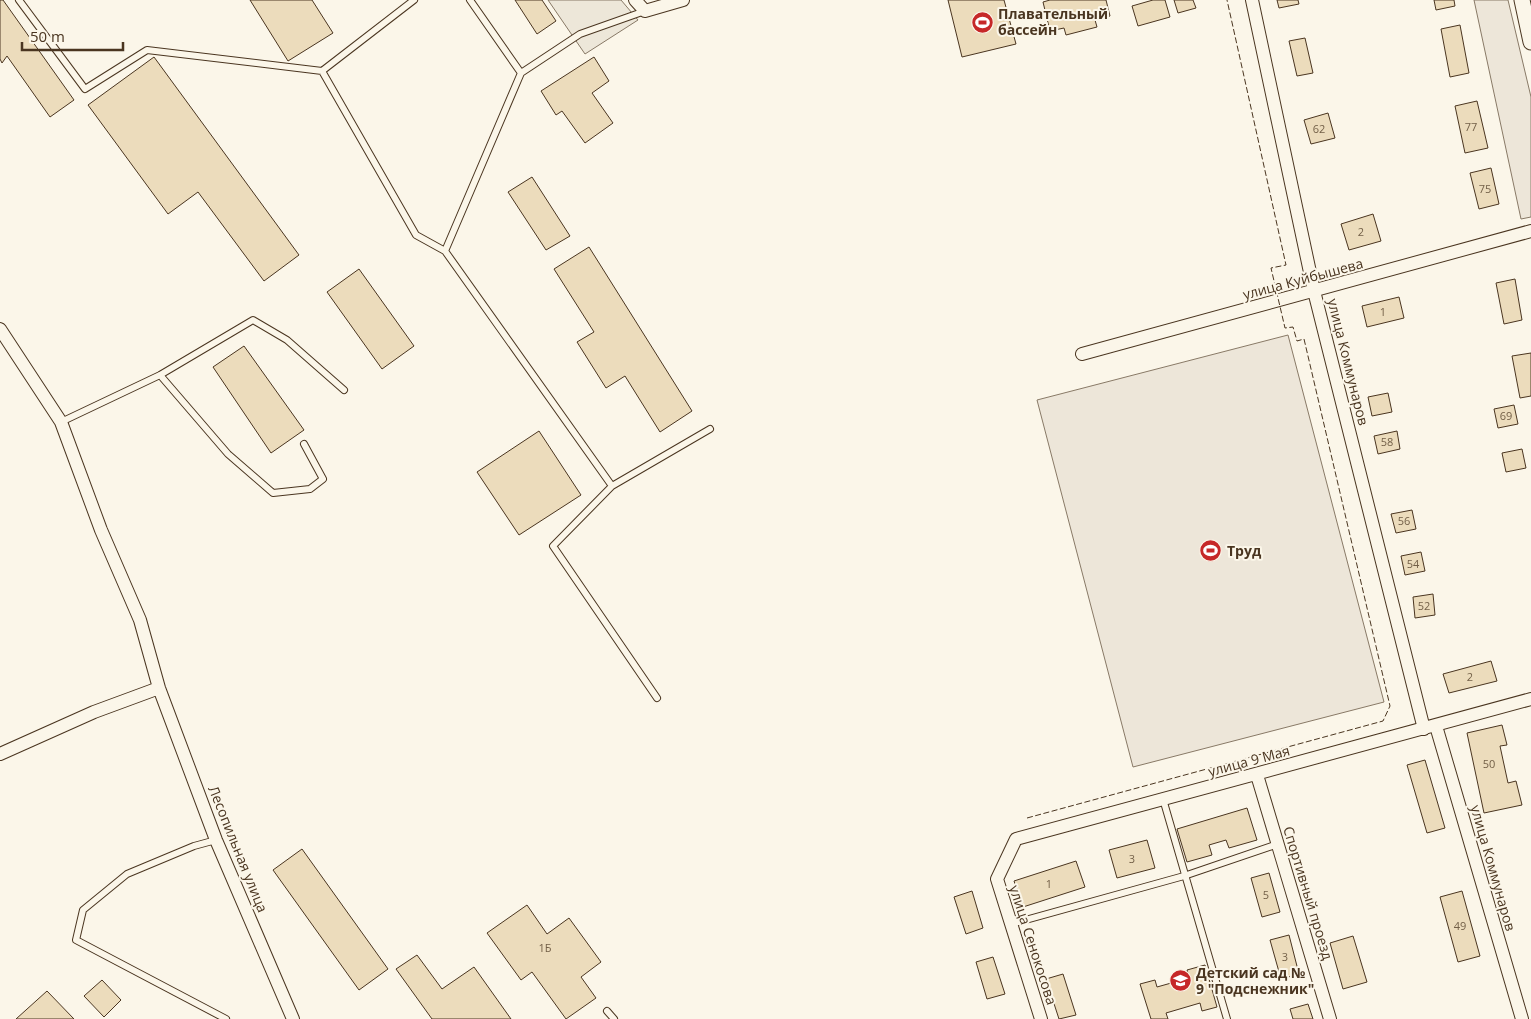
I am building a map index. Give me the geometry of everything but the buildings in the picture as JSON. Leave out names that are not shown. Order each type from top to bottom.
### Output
[{"type":"street","points":[[635,0],[645,11],[683,0]]},
{"type":"street","name":"улица Коммунаров","points":[[1252,0],[1314,291],[1430,727],[1522,1019]]},
{"type":"street","points":[[1522,0],[1531,42]]},
{"type":"street","name":"улица Куйбышева","points":[[1082,354],[1531,231]]},
{"type":"street","name":"Лесопильная улица","points":[[0,329],[61,422],[102,530],[140,620],[160,688],[216,840],[293,1019]]},
{"type":"street","points":[[0,754],[94,712],[160,688]]},
{"type":"street","name":"улица 9 Мая","points":[[997,879],[1016,839],[1531,699]]},
{"type":"street","name":"Спортивный проезд","points":[[1257,775],[1330,1019]]},
{"type":"street","name":"улица Сенокосова","points":[[997,879],[1042,1019]]},
{"type":"lane","points":[[19,0],[85,89],[147,50],[322,71],[414,0]]},
{"type":"lane","points":[[470,0],[521,73]]},
{"type":"lane","points":[[445,252],[521,73],[580,34],[645,11]]},
{"type":"lane","points":[[322,71],[416,235],[445,252],[612,486]]},
{"type":"lane","points":[[61,422],[160,375],[253,320],[287,340],[344,390]]},
{"type":"lane","points":[[160,375],[228,454],[273,493],[310,489],[323,478],[304,444]]},
{"type":"lane","points":[[656,698],[553,546],[612,486],[710,429]]},
{"type":"lane","points":[[1163,799],[1227,1019]]},
{"type":"lane","points":[[216,840],[194,846],[127,874],[83,910],[76,940],[226,1019]]},
{"type":"lane","points":[[1011,924],[1184,876],[1278,844]]},
{"type":"lane","points":[[607,1011],[614,1019]]},
{"type":"shaded area","points":[[548,0],[621,0],[638,20],[585,54]]},
{"type":"shaded area","points":[[1474,0],[1508,0],[1531,97],[1531,217],[1521,219]]},
{"type":"shaded area","name":"Труд","points":[[1288,335],[1384,702],[1133,767],[1037,400]]},
{"type":"fence","points":[[1027,818],[1383,721],[1390,706],[1304,339],[1297,341],[1293,327],[1285,328],[1271,268],[1286,265],[1227,0]]},
{"type":"place","name":"Плавательный бассейн","points":[[982,22]]},
{"type":"place","name":"Труд","points":[[1211,551]]},
{"type":"place","name":"Детский сад № 9 \"Подснежник\"","points":[[1180,981]]}]
